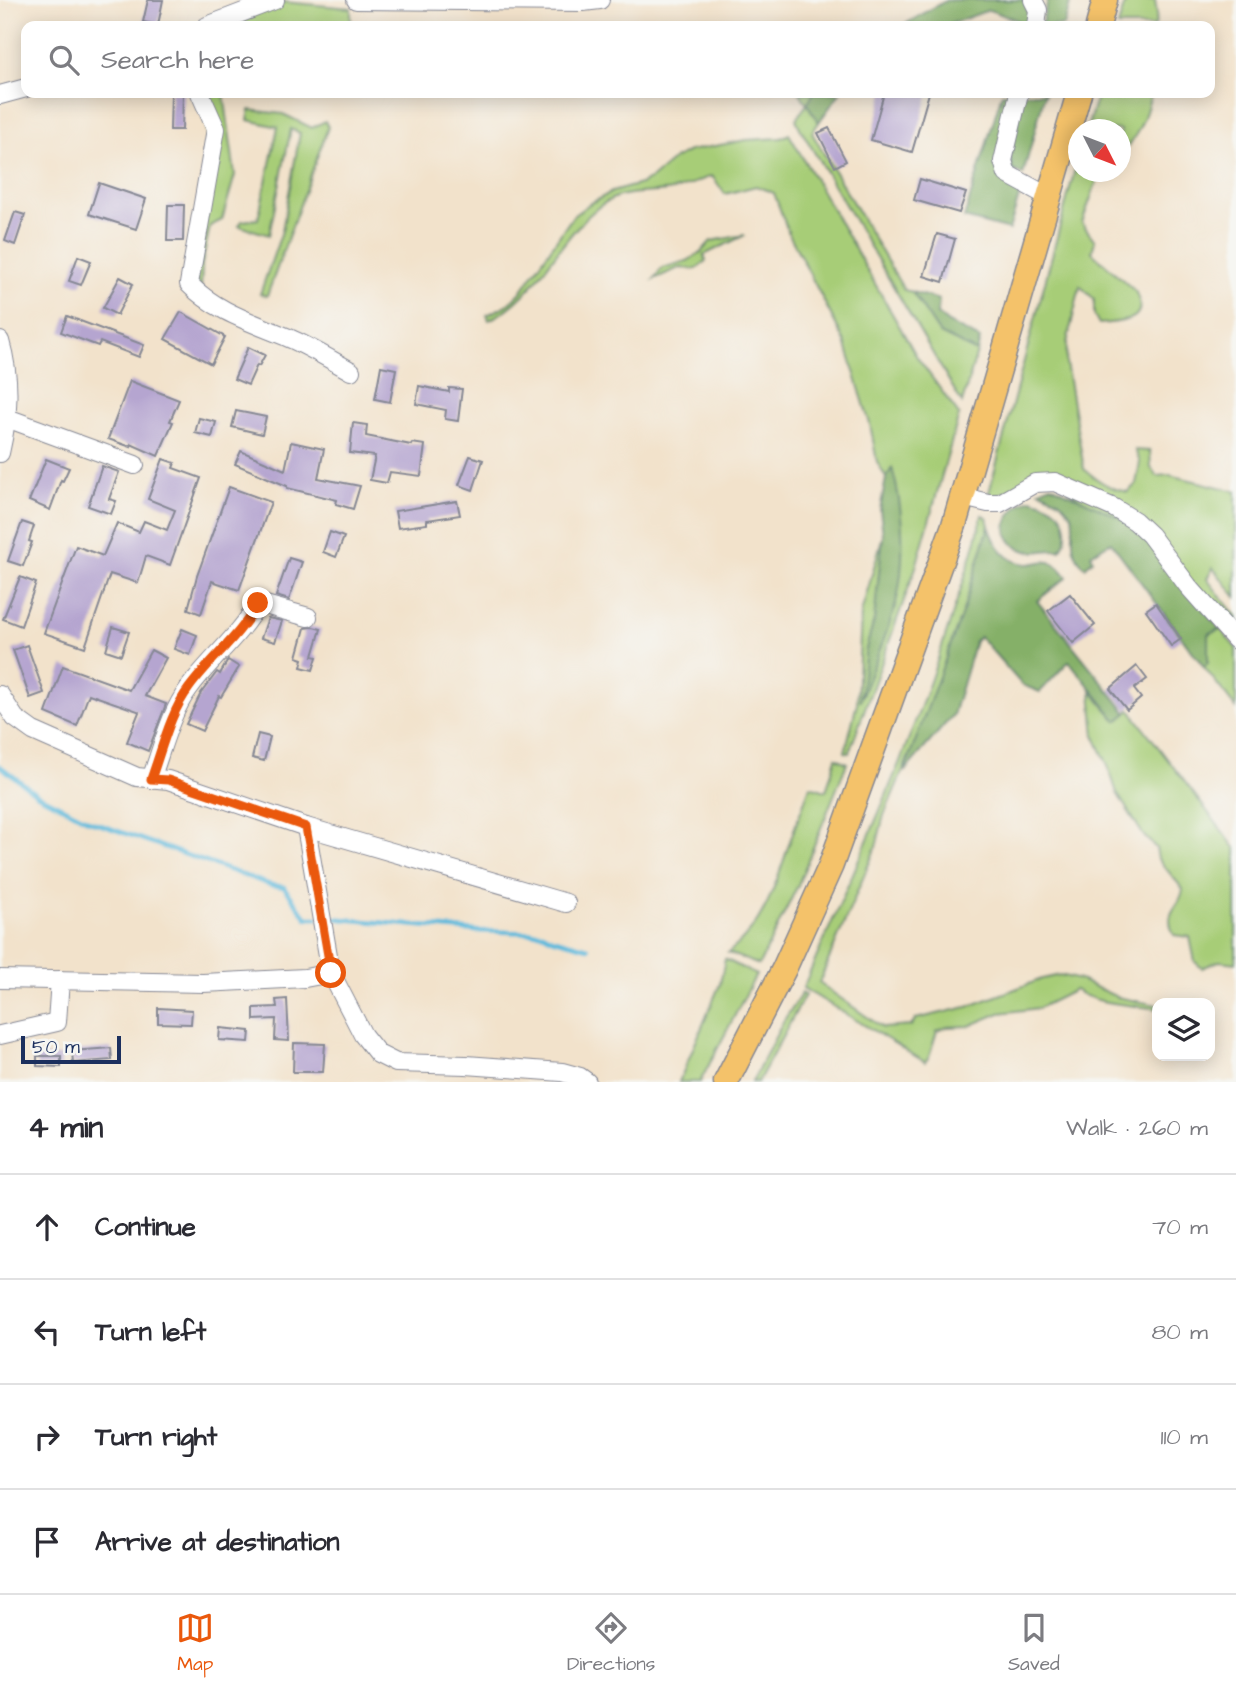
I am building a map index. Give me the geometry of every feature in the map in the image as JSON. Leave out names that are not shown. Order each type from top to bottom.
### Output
[{"type":"highway","points":[[1099,21],[1105,0]]},
{"type":"highway","points":[[726,1082],[784,969],[831,864],[963,497],[1078,98]]},
{"type":"street","points":[[220,21],[275,0]]},
{"type":"street","points":[[356,0],[600,0]]},
{"type":"street","points":[[1033,0],[1038,10],[1037,21]]},
{"type":"street","points":[[0,95],[21,89]]},
{"type":"street","points":[[202,98],[216,129],[189,284],[201,296],[246,322],[291,338],[351,371]]},
{"type":"street","points":[[1019,98],[1003,161],[1007,174],[1049,197]]},
{"type":"street","points":[[0,341],[6,362],[8,418],[0,453]]},
{"type":"street","points":[[8,418],[135,465]]},
{"type":"street","points":[[963,497],[1000,503],[1035,483],[1055,482],[1114,508],[1135,521],[1150,535],[1188,586],[1236,640]]},
{"type":"street","points":[[151,779],[188,688],[239,632],[258,603],[308,617]]},
{"type":"street","points":[[0,695],[15,718],[33,731],[137,777],[168,780],[306,827],[566,903]]},
{"type":"street","points":[[306,827],[331,973],[363,1035],[378,1054],[396,1063],[562,1072],[587,1082]]},
{"type":"street","points":[[0,979],[203,983],[305,978],[331,973]]},
{"type":"street","points":[[0,1035],[57,1022],[60,980]]},
{"type":"green space","points":[[947,0],[1027,0],[1031,21],[1017,21],[989,10],[959,21],[911,21]]},
{"type":"green space","points":[[1048,0],[1071,0],[1065,21],[1042,21]]},
{"type":"green space","points":[[1126,0],[1155,0],[1156,21],[1120,21]]},
{"type":"green space","points":[[283,2],[351,8],[351,21],[235,21]]},
{"type":"green space","points":[[204,98],[225,98],[235,175],[222,220],[210,226],[202,264],[201,290],[194,280],[213,177]]},
{"type":"green space","points":[[811,98],[836,98],[819,122],[807,104]]},
{"type":"green space","points":[[1000,98],[1014,98],[1001,144],[1021,190],[1009,230],[964,218]]},
{"type":"green space","points":[[1022,98],[1044,98],[1023,175],[1013,170],[1010,156]]},
{"type":"green space","points":[[1096,98],[1150,98],[1132,141],[1131,119],[1090,119]]},
{"type":"green space","points":[[807,104],[819,122],[812,133],[904,290],[912,292],[940,334],[977,352],[962,403],[800,128],[796,119]]},
{"type":"green space","points":[[250,110],[283,114],[312,128],[325,121],[328,127],[267,296],[260,294],[282,231],[300,133],[291,129],[269,235],[239,226],[242,221],[258,219],[278,127],[248,120]]},
{"type":"green space","points":[[789,134],[917,357],[959,415],[916,567],[849,753],[845,752],[857,703],[861,613],[883,535],[874,621],[866,649],[861,697],[896,602],[902,532],[899,502],[892,469],[886,478],[877,462],[870,424],[845,342],[789,234],[774,193],[756,186],[725,194],[712,176],[677,189],[628,194],[609,200],[585,219],[521,297],[489,320],[487,315],[507,305],[520,293],[573,216],[589,204],[612,192],[652,178],[674,159],[689,151],[746,140],[781,138]]},
{"type":"green space","points":[[1072,182],[1096,182],[1082,223],[1095,241],[1092,252],[1135,291],[1139,309],[1131,319],[1099,324],[1094,315],[1094,299],[1080,286],[1067,343],[1066,363],[1084,469],[1104,484],[1128,492],[1136,484],[1140,462],[1135,450],[1150,451],[1151,468],[1157,476],[1170,475],[1236,491],[1236,597],[1213,568],[1207,579],[1236,616],[1236,635],[1053,475],[995,496],[988,496]]},
{"type":"green space","points":[[745,235],[704,255],[706,261],[697,269],[679,268],[654,279],[662,268],[687,261],[711,241]]},
{"type":"green space","points":[[912,292],[939,300],[937,314],[948,323],[980,339],[977,352],[940,334]]},
{"type":"green space","points":[[892,468],[899,500],[902,536],[899,587],[888,628],[860,701],[866,649],[874,621],[883,535],[880,510],[886,478]]},
{"type":"green space","points":[[1051,485],[1136,525],[1220,629],[1208,634],[1208,662],[1204,667],[1111,542],[1091,554],[1093,560],[1085,567],[1079,560],[1073,542],[1072,515],[1060,501],[1039,490]]},
{"type":"green space","points":[[1031,499],[1049,505],[1059,512],[1065,522],[1065,540],[1060,550],[1025,551],[1008,537],[1006,530],[1010,515]]},
{"type":"green space","points":[[982,515],[987,517],[989,526],[964,608],[918,735],[884,815],[876,847],[819,983],[883,1028],[911,1026],[916,1019],[967,1007],[1060,975],[1080,980],[1117,997],[1152,1004],[1152,1008],[1093,999],[1075,990],[1039,1008],[1000,1013],[969,1026],[947,1027],[937,1031],[925,1062],[803,988],[918,715],[976,542]]},
{"type":"green space","points":[[989,526],[998,546],[1008,557],[1027,564],[1050,562],[1065,574],[1067,577],[1037,601],[1127,713],[1117,721],[1069,661],[1040,692],[1022,685],[980,637],[975,641],[953,715],[904,772],[964,608]]},
{"type":"green space","points":[[1220,629],[1236,648],[1236,708],[1204,667],[1208,662],[1208,634]]},
{"type":"green space","points":[[1091,691],[1117,721],[1130,710],[1236,849],[1236,963],[1219,961],[1202,968],[1195,962],[1190,937],[1174,935],[1171,914],[1182,896],[1183,889],[1158,859],[1156,848],[1144,836],[1117,793],[1095,737]]},
{"type":"green space","points":[[836,758],[847,763],[798,885],[759,965],[728,953],[759,918],[773,891],[810,786],[826,791]]},
{"type":"green space","points":[[725,959],[756,975],[700,1082],[679,1082],[720,984]]},
{"type":"green space","points":[[802,993],[805,995],[758,1082],[752,1082],[784,1020]]},
{"type":"building","points":[[148,0],[163,0],[159,21],[143,21]]},
{"type":"building","points":[[171,98],[183,98],[182,130],[170,130]]},
{"type":"building","points":[[883,98],[928,98],[912,152],[871,140]]},
{"type":"building","points":[[829,128],[846,161],[835,167],[818,133]]},
{"type":"building","points":[[920,179],[966,193],[959,213],[914,200]]},
{"type":"building","points":[[99,183],[146,199],[136,229],[89,214]]},
{"type":"building","points":[[168,205],[184,205],[183,241],[167,241]]},
{"type":"building","points":[[15,212],[25,215],[15,245],[5,241]]},
{"type":"building","points":[[937,234],[955,239],[943,282],[924,276]]},
{"type":"building","points":[[78,256],[91,261],[81,285],[69,281]]},
{"type":"building","points":[[120,277],[133,284],[117,315],[103,308]]},
{"type":"building","points":[[181,312],[225,337],[211,364],[165,339]]},
{"type":"building","points":[[67,316],[144,345],[139,357],[100,342],[98,346],[61,332]]},
{"type":"building","points":[[248,347],[265,355],[248,385],[234,379]]},
{"type":"building","points":[[381,366],[396,369],[390,402],[375,399]]},
{"type":"building","points":[[130,381],[179,400],[170,421],[173,422],[158,456],[131,444],[131,447],[108,439]]},
{"type":"building","points":[[419,386],[449,392],[449,388],[462,389],[458,421],[445,419],[446,410],[416,404]]},
{"type":"building","points":[[236,411],[266,417],[262,434],[232,427]]},
{"type":"building","points":[[199,418],[216,422],[212,437],[195,433]]},
{"type":"building","points":[[353,423],[367,425],[366,436],[411,445],[425,445],[421,476],[390,472],[387,483],[370,480],[375,456],[350,453]]},
{"type":"building","points":[[291,442],[324,449],[318,478],[360,486],[353,509],[336,504],[337,500],[287,488],[235,464],[241,451],[285,470]]},
{"type":"building","points":[[470,456],[483,460],[473,490],[459,485]]},
{"type":"building","points":[[46,459],[69,468],[63,481],[61,480],[50,510],[29,501]]},
{"type":"building","points":[[163,459],[175,463],[173,468],[201,478],[170,565],[146,556],[138,583],[110,574],[85,647],[44,633],[76,546],[103,556],[117,523],[139,532],[144,521],[167,530],[175,510],[148,499]]},
{"type":"building","points":[[102,466],[119,472],[109,499],[116,501],[111,514],[88,506]]},
{"type":"building","points":[[229,487],[271,502],[239,590],[212,581],[201,614],[188,609]]},
{"type":"building","points":[[457,501],[460,515],[398,528],[395,511]]},
{"type":"building","points":[[22,522],[34,526],[29,541],[32,542],[23,566],[8,561]]},
{"type":"building","points":[[330,532],[344,537],[336,557],[323,552]]},
{"type":"building","points":[[289,558],[302,562],[289,600],[276,596]]},
{"type":"building","points":[[20,577],[36,583],[21,626],[3,619]]},
{"type":"building","points":[[1070,594],[1095,625],[1073,643],[1048,611]]},
{"type":"building","points":[[1156,603],[1181,639],[1171,646],[1146,610]]},
{"type":"building","points":[[268,618],[282,621],[275,642],[261,638]]},
{"type":"building","points":[[113,627],[129,632],[121,655],[106,650]]},
{"type":"building","points":[[305,628],[321,629],[313,656],[317,657],[313,670],[301,667],[303,659],[297,657]]},
{"type":"building","points":[[182,629],[197,635],[190,655],[174,649]]},
{"type":"building","points":[[27,645],[44,693],[30,698],[13,650]]},
{"type":"building","points":[[151,650],[166,658],[145,696],[166,704],[148,751],[127,742],[138,711],[89,694],[77,726],[46,713],[63,666],[129,690]]},
{"type":"building","points":[[228,660],[239,667],[221,697],[219,696],[202,731],[186,724],[201,693],[217,672],[220,674]]},
{"type":"building","points":[[1137,666],[1147,679],[1134,689],[1141,698],[1127,710],[1110,689]]},
{"type":"building","points":[[258,734],[270,737],[264,761],[252,758]]},
{"type":"building","points":[[287,999],[289,1041],[275,1040],[276,1019],[254,1020],[254,1008],[277,1007],[276,1000]]},
{"type":"building","points":[[158,1008],[192,1010],[191,1024],[158,1023]]},
{"type":"building","points":[[220,1028],[250,1031],[249,1042],[219,1040]]},
{"type":"building","points":[[294,1043],[325,1044],[323,1072],[293,1072]]},
{"type":"building","points":[[111,1048],[112,1060],[73,1063],[72,1051]]},
{"type":"building","points":[[37,1056],[61,1056],[61,1067],[37,1066]]},
{"type":"waterway","points":[[0,766],[38,795],[90,821],[271,885],[284,887],[307,918],[317,918]]},
{"type":"waterway","points":[[331,918],[476,931],[543,933],[588,948]]},
{"type":"route","points":[[258,603],[239,632],[188,688],[151,779],[168,780],[306,827],[331,973]]}]
